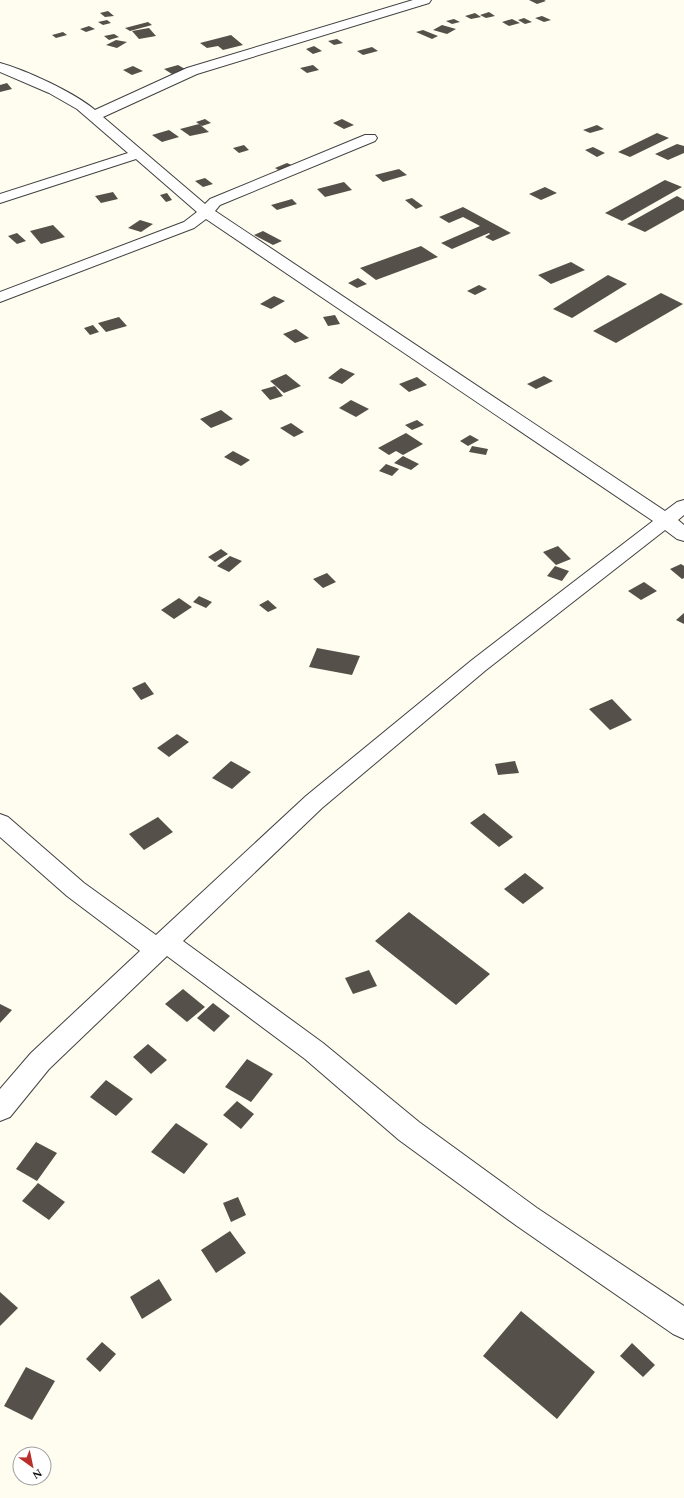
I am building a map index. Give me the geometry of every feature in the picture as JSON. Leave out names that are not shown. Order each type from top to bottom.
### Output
[{"type":"street","points":[[93,116],[192,71],[425,0]]},
{"type":"street","points":[[0,67],[54,90],[82,106],[206,212],[665,520],[684,535]]},
{"type":"street","points":[[0,297],[189,225],[206,212],[214,202],[370,138]]},
{"type":"street","points":[[0,198],[139,154]]},
{"type":"street","points":[[0,1110],[40,1061],[314,802],[480,665],[684,506]]},
{"type":"street","points":[[0,824],[28,850],[108,916],[161,945],[314,1051],[409,1131],[527,1217],[684,1324]]},
{"type":"building","points":[[529,0],[544,0],[546,1],[537,4]]},
{"type":"building","points":[[108,11],[114,16],[105,17],[100,13]]},
{"type":"building","points":[[489,12],[495,16],[486,18],[480,15]]},
{"type":"building","points":[[475,13],[481,17],[471,19],[465,16]]},
{"type":"building","points":[[542,16],[551,20],[544,22],[535,18]]},
{"type":"building","points":[[524,18],[532,22],[525,24],[518,20]]},
{"type":"building","points":[[454,19],[460,22],[452,24],[446,21]]},
{"type":"building","points":[[512,19],[520,23],[509,26],[502,22]]},
{"type":"building","points":[[107,20],[111,23],[103,25],[98,22]]},
{"type":"building","points":[[148,22],[152,25],[130,31],[125,28]]},
{"type":"building","points":[[442,25],[456,29],[447,34],[433,30]]},
{"type":"building","points":[[89,26],[95,29],[86,32],[80,29]]},
{"type":"building","points":[[149,28],[156,36],[139,39],[132,31]]},
{"type":"building","points":[[423,30],[438,36],[432,39],[416,32]]},
{"type":"building","points":[[63,32],[67,35],[56,38],[52,35]]},
{"type":"building","points":[[114,34],[119,37],[109,40],[104,36]]},
{"type":"building","points":[[231,35],[243,45],[223,50],[218,46],[207,48],[200,43]]},
{"type":"building","points":[[337,39],[343,43],[334,45],[328,41]]},
{"type":"building","points":[[116,40],[127,42],[117,48],[106,45]]},
{"type":"building","points":[[314,46],[322,51],[313,54],[306,49]]},
{"type":"building","points":[[372,47],[378,51],[363,55],[357,51]]},
{"type":"building","points":[[178,65],[185,69],[172,74],[164,69]]},
{"type":"building","points":[[313,65],[319,70],[307,73],[300,68]]},
{"type":"building","points":[[133,66],[143,71],[132,75],[123,70]]},
{"type":"building","points":[[7,83],[12,89],[0,92],[0,85]]},
{"type":"building","points":[[205,119],[211,123],[202,126],[196,122]]},
{"type":"building","points":[[342,119],[354,125],[344,129],[333,123]]},
{"type":"building","points":[[199,124],[209,132],[190,136],[180,129]]},
{"type":"building","points":[[597,125],[604,129],[590,133],[583,130]]},
{"type":"building","points":[[169,130],[179,137],[162,142],[152,135]]},
{"type":"building","points":[[657,133],[669,138],[630,157],[618,152]]},
{"type":"building","points":[[677,144],[684,146],[684,153],[668,160],[655,154]]},
{"type":"building","points":[[244,145],[249,150],[239,153],[233,148]]},
{"type":"building","points":[[593,147],[605,153],[597,157],[585,150]]},
{"type":"building","points":[[287,163],[294,166],[282,172],[275,168]]},
{"type":"building","points":[[399,169],[407,175],[383,182],[375,175]]},
{"type":"building","points":[[205,178],[213,184],[203,187],[195,181]]},
{"type":"building","points":[[665,180],[682,187],[622,221],[605,213]]},
{"type":"building","points":[[344,182],[352,190],[325,197],[317,189]]},
{"type":"building","points":[[545,187],[557,193],[541,200],[529,194]]},
{"type":"building","points":[[113,192],[118,199],[101,203],[95,196]]},
{"type":"building","points":[[167,193],[172,200],[166,202],[160,195]]},
{"type":"building","points":[[677,196],[684,200],[684,210],[645,232],[627,224]]},
{"type":"building","points":[[412,198],[423,206],[416,209],[405,200]]},
{"type":"building","points":[[292,199],[297,204],[277,210],[271,205]]},
{"type":"building","points":[[463,207],[511,233],[493,241],[485,237],[490,234],[489,233],[452,249],[441,243],[480,226],[463,217],[449,223],[439,217]]},
{"type":"building","points":[[140,220],[153,224],[141,232],[128,228]]},
{"type":"building","points":[[53,225],[65,237],[41,244],[30,231]]},
{"type":"building","points":[[263,231],[282,241],[273,245],[254,235]]},
{"type":"building","points":[[17,233],[26,241],[17,244],[8,236]]},
{"type":"building","points":[[421,246],[438,257],[376,280],[360,268]]},
{"type":"building","points":[[571,262],[585,270],[551,284],[538,275]]},
{"type":"building","points":[[608,275],[627,284],[572,318],[553,309]]},
{"type":"building","points":[[358,278],[367,284],[357,288],[348,283]]},
{"type":"building","points":[[479,285],[487,289],[475,295],[467,291]]},
{"type":"building","points":[[661,293],[683,304],[616,343],[593,331]]},
{"type":"building","points":[[274,296],[285,301],[271,309],[260,304]]},
{"type":"building","points":[[335,315],[340,324],[328,326],[323,317]]},
{"type":"building","points":[[119,317],[127,326],[106,332],[98,323]]},
{"type":"building","points":[[93,325],[99,332],[90,335],[84,328]]},
{"type":"building","points":[[296,329],[309,338],[295,343],[283,334]]},
{"type":"building","points":[[341,368],[355,374],[342,384],[328,378]]},
{"type":"building","points":[[286,374],[301,386],[284,393],[270,381]]},
{"type":"building","points":[[544,376],[553,381],[536,389],[527,384]]},
{"type":"building","points":[[417,377],[427,385],[409,392],[399,384]]},
{"type":"building","points":[[275,386],[283,396],[270,400],[261,390]]},
{"type":"building","points":[[351,400],[369,409],[356,417],[339,408]]},
{"type":"building","points":[[221,410],[233,419],[211,428],[200,419]]},
{"type":"building","points":[[417,420],[424,425],[412,430],[405,425]]},
{"type":"building","points":[[291,423],[304,432],[294,437],[280,428]]},
{"type":"building","points":[[406,433],[423,444],[403,455],[396,451],[389,455],[378,448]]},
{"type":"building","points":[[470,435],[479,440],[468,446],[460,441]]},
{"type":"building","points":[[472,446],[488,449],[486,455],[469,452]]},
{"type":"building","points":[[233,451],[250,460],[241,466],[224,457]]},
{"type":"building","points":[[403,456],[419,464],[411,470],[394,463]]},
{"type":"building","points":[[386,464],[399,469],[392,476],[379,471]]},
{"type":"building","points":[[558,546],[571,559],[556,565],[543,552]]},
{"type":"building","points":[[221,549],[228,554],[215,562],[208,557]]},
{"type":"building","points":[[230,556],[242,561],[229,572],[217,566]]},
{"type":"building","points":[[681,564],[684,566],[684,578],[682,579],[670,569]]},
{"type":"building","points":[[555,566],[569,571],[562,581],[547,576]]},
{"type":"building","points":[[327,573],[336,582],[323,588],[313,579]]},
{"type":"building","points":[[644,582],[657,591],[641,600],[628,591]]},
{"type":"building","points":[[199,596],[212,602],[206,608],[193,602]]},
{"type":"building","points":[[179,598],[192,607],[174,619],[161,610]]},
{"type":"building","points":[[268,600],[277,608],[268,612],[259,605]]},
{"type":"building","points":[[684,613],[684,624],[676,620]]},
{"type":"building","points":[[317,648],[360,656],[352,675],[309,667]]},
{"type":"building","points":[[145,682],[154,694],[141,700],[132,688]]},
{"type":"building","points":[[612,699],[632,720],[610,730],[589,709]]},
{"type":"building","points":[[177,734],[189,742],[169,757],[157,748]]},
{"type":"building","points":[[231,761],[251,772],[232,789],[212,778]]},
{"type":"building","points":[[515,761],[519,773],[498,775],[495,764]]},
{"type":"building","points":[[484,813],[513,837],[499,847],[470,823]]},
{"type":"building","points":[[158,817],[173,832],[144,850],[129,834]]},
{"type":"building","points":[[525,873],[544,888],[523,904],[504,889]]},
{"type":"building","points":[[409,912],[490,974],[456,1005],[375,941]]},
{"type":"building","points":[[369,970],[377,986],[353,994],[345,978]]},
{"type":"building","points":[[183,989],[205,1007],[187,1022],[165,1004]]},
{"type":"building","points":[[213,1003],[230,1016],[214,1032],[197,1018]]},
{"type":"building","points":[[0,1004],[12,1010],[0,1023]]},
{"type":"building","points":[[148,1044],[167,1060],[151,1074],[133,1057]]},
{"type":"building","points":[[247,1059],[273,1074],[251,1102],[225,1087]]},
{"type":"building","points":[[106,1080],[133,1099],[116,1116],[90,1097]]},
{"type":"building","points":[[237,1101],[254,1114],[241,1129],[223,1115]]},
{"type":"building","points":[[176,1123],[208,1144],[184,1174],[151,1152]]},
{"type":"building","points":[[36,1142],[57,1153],[37,1181],[16,1169]]},
{"type":"building","points":[[38,1183],[65,1202],[49,1220],[22,1201]]},
{"type":"building","points":[[238,1197],[246,1215],[231,1222],[223,1203]]},
{"type":"building","points":[[230,1231],[246,1253],[216,1273],[201,1250]]},
{"type":"building","points":[[159,1279],[172,1300],[142,1319],[130,1297]]},
{"type":"building","points":[[0,1292],[18,1308],[0,1326]]},
{"type":"building","points":[[521,1311],[595,1372],[557,1419],[483,1356]]},
{"type":"building","points":[[102,1342],[116,1354],[100,1372],[86,1359]]},
{"type":"building","points":[[632,1343],[655,1365],[643,1377],[620,1356]]},
{"type":"building","points":[[26,1367],[55,1381],[32,1420],[4,1406]]}]
